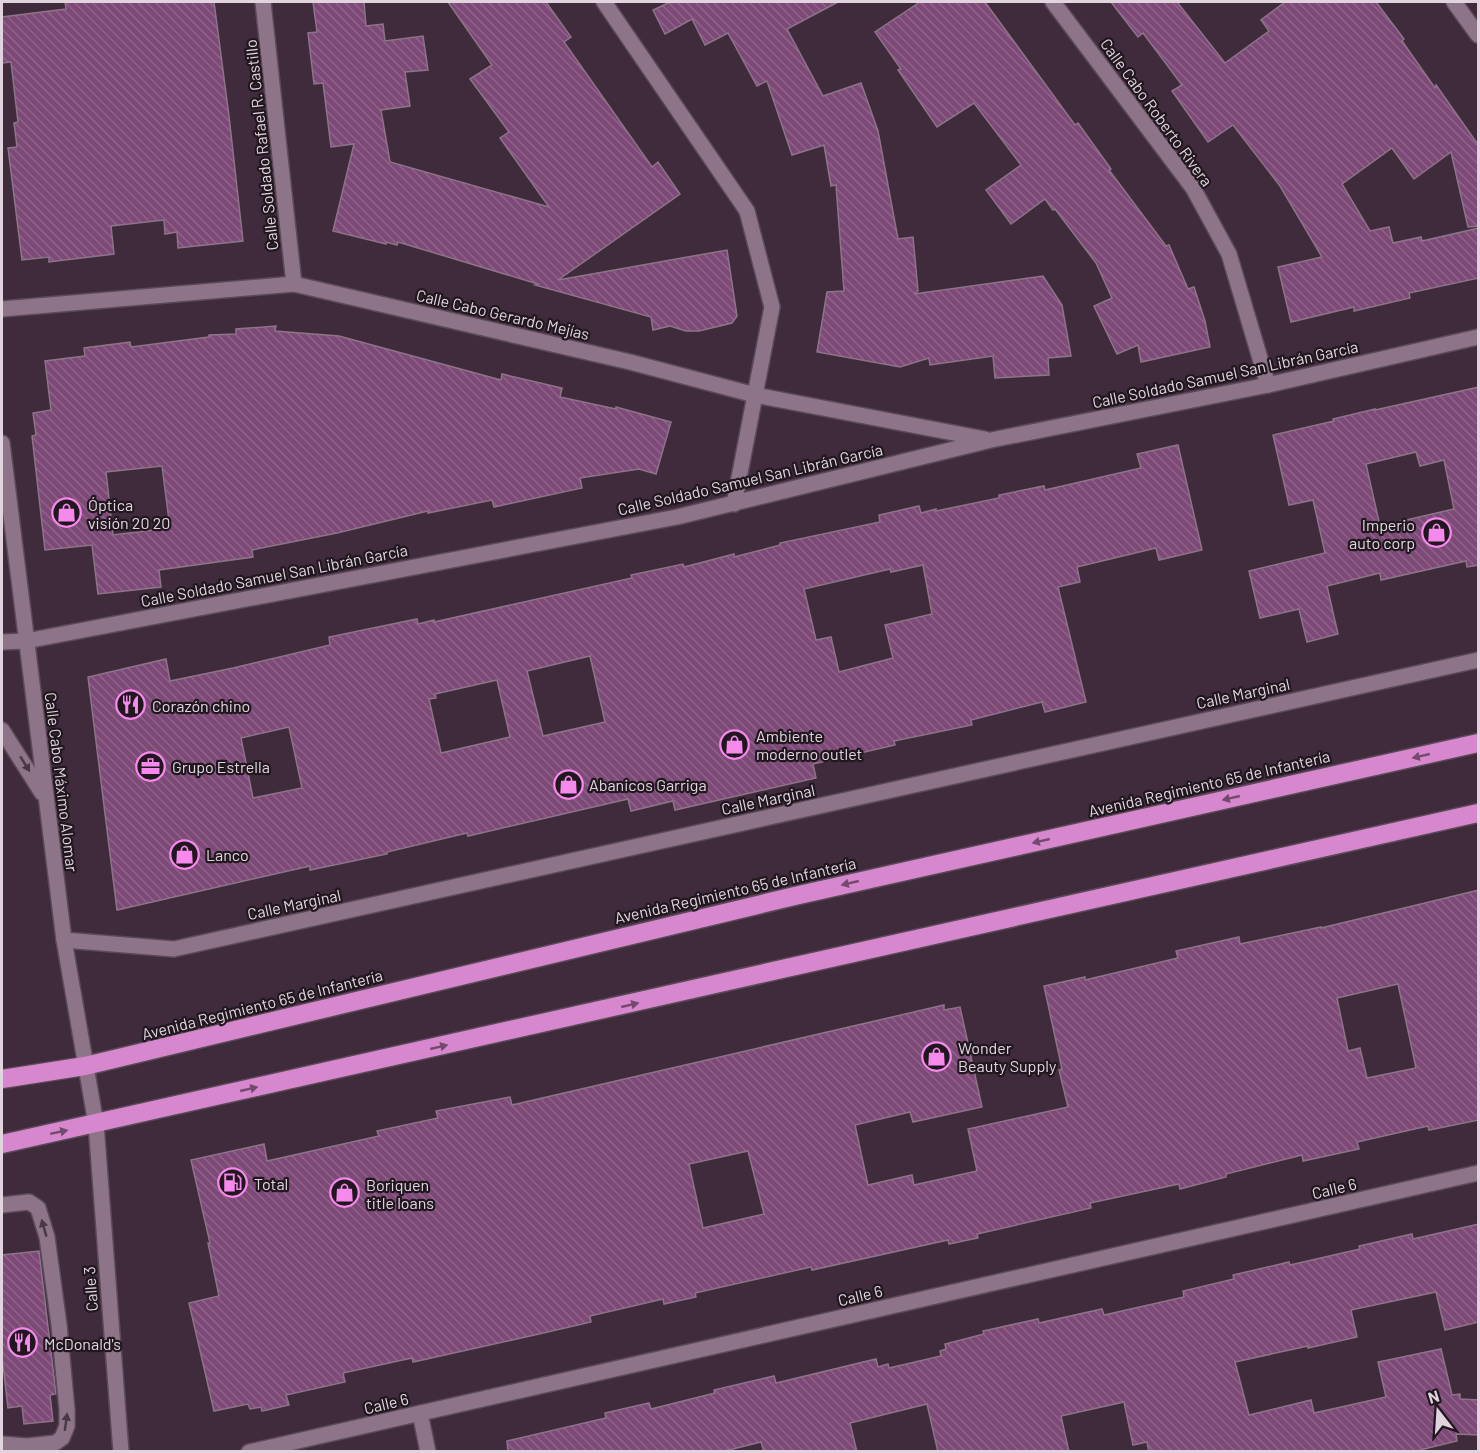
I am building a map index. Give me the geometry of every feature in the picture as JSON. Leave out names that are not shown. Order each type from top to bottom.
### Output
[{"type":"highway","name":"Avenida Regimiento 65 de Infantería","points":[[2,1079],[85,1066],[799,895],[1479,743]]},
{"type":"highway","points":[[2,1144],[1479,813]]},
{"type":"street","name":"Calle Soldado Rafael R. Castillo","points":[[263,2],[294,284]]},
{"type":"street","points":[[604,2],[747,211],[772,307],[734,504]]},
{"type":"street","name":"Calle Cabo Roberto Rivera","points":[[1053,2],[1193,188],[1229,254],[1268,385]]},
{"type":"street","points":[[1454,2],[1479,35]]},
{"type":"street","name":"Calle Cabo Gerardo Mejías","points":[[2,309],[294,284],[619,359],[755,395],[991,440]]},
{"type":"street","name":"Calle Soldado Samuel San Librán García","points":[[2,642],[26,641],[677,517],[991,440],[1268,385],[1479,337]]},
{"type":"street","name":"Calle Cabo Máximo Alomar","points":[[2,443],[64,940],[96,1124]]},
{"type":"street","name":"Calle Marginal","points":[[64,940],[174,949],[1479,660]]},
{"type":"street","points":[[2,730],[46,799]]},
{"type":"street","name":"Calle 3","points":[[96,1124],[121,1452]]},
{"type":"street","name":"Calle 6","points":[[249,1452],[1479,1173]]},
{"type":"street","points":[[2,1205],[29,1202],[38,1208],[47,1237],[59,1325],[67,1426],[62,1438],[55,1443],[27,1446],[2,1444]]},
{"type":"street","points":[[420,1413],[428,1452]]},
{"type":"building","points":[[65,2],[214,2],[243,241],[178,248],[177,232],[165,234],[164,220],[111,226],[114,254],[49,262],[49,257],[22,260],[8,148],[17,147],[14,123],[18,122],[11,62],[2,63],[2,17],[66,9]]},
{"type":"building","points":[[313,2],[364,2],[366,26],[383,24],[385,41],[423,36],[428,70],[405,72],[410,106],[381,110],[390,162],[549,207],[500,138],[509,132],[470,79],[492,65],[448,2],[546,2],[571,37],[564,42],[652,167],[658,162],[680,194],[558,280],[727,250],[737,316],[732,323],[699,331],[686,331],[670,326],[653,330],[651,317],[535,285],[538,284],[398,242],[397,245],[386,242],[386,244],[333,231],[354,144],[331,147],[323,83],[314,84],[308,33],[317,32]]},
{"type":"building","points":[[670,2],[838,2],[787,29],[823,96],[861,83],[878,131],[898,239],[913,237],[918,291],[914,294],[1043,276],[1062,305],[1071,356],[1048,358],[1049,375],[995,378],[993,356],[930,365],[929,358],[900,367],[817,352],[827,292],[844,291],[836,185],[831,186],[824,145],[792,155],[767,81],[757,86],[728,33],[705,45],[692,19],[665,34],[653,10]]},
{"type":"building","points":[[920,2],[985,2],[1075,125],[1078,123],[1111,169],[1109,170],[1166,246],[1169,245],[1188,289],[1194,287],[1205,321],[1210,347],[1141,362],[1138,345],[1117,354],[1094,306],[1112,298],[1096,263],[1045,199],[1011,224],[986,190],[1021,165],[974,103],[937,127],[875,32]]},
{"type":"building","points":[[1111,2],[1177,2],[1225,63],[1269,31],[1261,20],[1285,2],[1376,2],[1404,39],[1402,41],[1435,88],[1436,85],[1479,146],[1479,226],[1468,227],[1451,152],[1414,179],[1392,148],[1342,184],[1370,231],[1389,227],[1393,243],[1421,237],[1422,241],[1479,228],[1479,278],[1409,293],[1410,298],[1354,311],[1354,307],[1291,322],[1278,267],[1322,257],[1280,186],[1233,125],[1208,142],[1172,91],[1182,85],[1143,33],[1138,37]]},
{"type":"building","points":[[276,326],[275,331],[339,336],[501,380],[502,374],[562,388],[560,397],[616,409],[616,407],[671,422],[656,474],[639,469],[580,478],[582,488],[494,507],[492,500],[428,513],[428,511],[252,550],[253,557],[159,570],[161,587],[98,594],[92,545],[45,550],[32,436],[36,435],[33,413],[51,410],[45,361],[85,356],[84,348],[130,342],[131,347],[209,337],[209,335],[236,334],[236,329]],"holes":[[[162,466],[170,528],[113,535],[106,472]]]},
{"type":"building","points":[[1479,387],[1479,565],[1467,567],[1466,561],[1381,580],[1380,573],[1327,586],[1338,634],[1307,642],[1299,609],[1260,618],[1249,571],[1325,553],[1313,500],[1289,505],[1273,435]],"holes":[[[1416,452],[1420,466],[1444,460],[1454,509],[1380,526],[1366,464]]]},
{"type":"building","points":[[1178,445],[1202,550],[1159,560],[1156,548],[1077,567],[1080,582],[1058,587],[1086,702],[1045,712],[1042,702],[971,720],[972,725],[894,741],[895,745],[813,764],[816,778],[675,810],[673,801],[631,811],[628,799],[468,836],[467,833],[387,852],[387,854],[310,870],[310,866],[117,910],[88,677],[166,659],[170,681],[233,668],[330,645],[329,637],[417,619],[418,624],[434,620],[434,622],[632,578],[631,575],[683,564],[684,567],[734,554],[734,557],[780,545],[780,543],[880,522],[879,515],[919,506],[921,513],[936,509],[936,511],[999,498],[999,495],[1044,486],[1045,490],[1141,468],[1137,454]],"holes":[[[923,565],[932,614],[885,625],[893,658],[839,672],[831,637],[816,640],[804,589],[890,569],[891,572]],[[590,656],[605,722],[543,736],[527,671]],[[497,680],[510,737],[441,753],[429,699],[436,698],[435,694]],[[289,727],[302,788],[253,798],[241,738]]]},
{"type":"building","points":[[1479,890],[1479,1120],[1429,1130],[1428,1126],[1357,1142],[1359,1149],[1303,1161],[1302,1155],[1226,1174],[1226,1177],[1180,1189],[1179,1184],[1090,1203],[1091,1208],[977,1234],[978,1238],[949,1244],[948,1240],[812,1270],[811,1267],[695,1293],[696,1297],[664,1304],[663,1299],[590,1316],[591,1322],[539,1334],[413,1362],[412,1358],[343,1373],[345,1382],[286,1395],[289,1405],[262,1411],[261,1407],[250,1409],[248,1404],[214,1411],[189,1303],[219,1296],[208,1243],[210,1243],[191,1160],[264,1144],[267,1161],[379,1136],[377,1131],[438,1118],[436,1111],[510,1097],[512,1105],[944,1005],[944,1010],[960,1007],[982,1107],[913,1122],[910,1112],[855,1125],[868,1185],[912,1175],[914,1185],[977,1171],[968,1129],[1068,1107],[1044,986],[1085,977],[1085,980],[1178,958],[1176,951],[1239,937],[1240,944],[1321,928]],"holes":[[[1398,984],[1416,1068],[1367,1078],[1360,1048],[1348,1051],[1337,998]],[[748,1151],[764,1214],[703,1228],[689,1164]]]},
{"type":"building","points":[[1479,1224],[1479,1322],[1445,1330],[1436,1292],[1351,1310],[1357,1337],[1235,1362],[1249,1415],[1311,1400],[1314,1413],[1386,1397],[1378,1362],[1441,1349],[1452,1395],[1460,1394],[1460,1399],[1479,1400],[1479,1435],[1456,1434],[1457,1441],[1412,1452],[1149,1452],[1147,1442],[1133,1445],[1124,1402],[1061,1416],[1069,1452],[938,1452],[927,1404],[850,1423],[857,1452],[764,1452],[761,1442],[721,1452],[508,1452],[507,1441],[606,1418],[605,1413],[649,1403],[651,1409],[715,1393],[714,1390],[774,1376],[776,1383],[876,1359],[878,1367],[888,1364],[889,1368],[941,1356],[940,1351],[946,1349],[945,1344],[984,1334],[983,1331],[1038,1319],[1039,1323],[1102,1309],[1104,1315],[1184,1297],[1183,1291],[1234,1279],[1233,1275],[1360,1249],[1359,1246],[1412,1234],[1413,1239]]},
{"type":"building","name":"McDonald's","points":[[39,1251],[56,1394],[50,1395],[53,1421],[24,1424],[22,1406],[8,1408],[2,1365],[2,1255]]},
{"type":"place","name":"Óptica visión 20 20","points":[[67,513]]},
{"type":"place","name":"Imperio auto corp","points":[[1436,533]]},
{"type":"place","name":"Corazón chino","points":[[131,705]]},
{"type":"place","name":"Ambiente moderno outlet","points":[[735,744]]},
{"type":"place","name":"Grupo Estrella","points":[[151,766]]},
{"type":"place","name":"Abanicos Garriga","points":[[568,784]]},
{"type":"place","name":"Lanco","points":[[185,854]]},
{"type":"place","name":"Wonder Beauty Supply","points":[[937,1056]]},
{"type":"place","name":"Total","points":[[233,1183]]},
{"type":"place","name":"Boriquen title loans","points":[[345,1193]]},
{"type":"place","name":"McDonald's","points":[[23,1343]]}]
